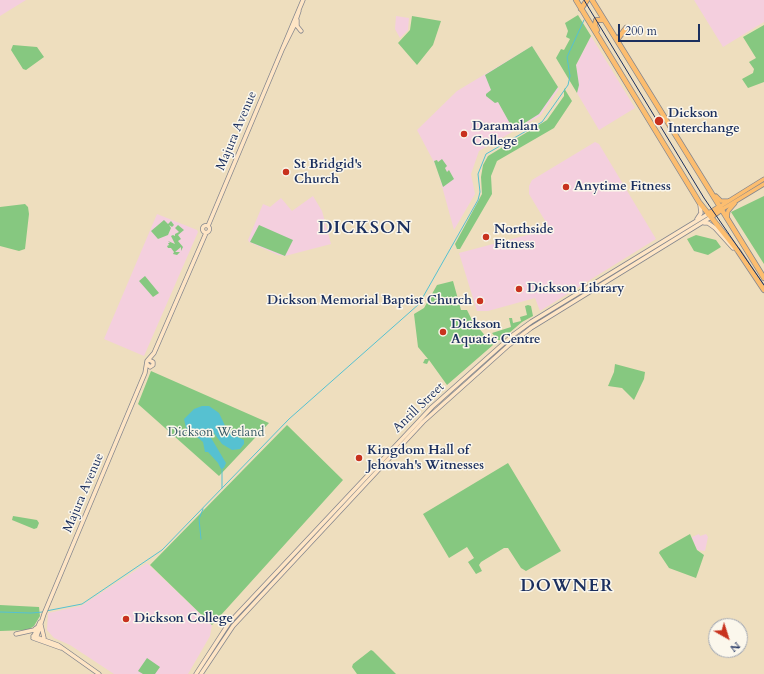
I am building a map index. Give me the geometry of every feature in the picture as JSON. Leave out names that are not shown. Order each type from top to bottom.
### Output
[{"type":"highway","points":[[576,0],[699,202],[743,257],[764,290]]},
{"type":"highway","points":[[581,9],[587,0]]},
{"type":"highway","points":[[592,0],[764,278]]},
{"type":"highway","points":[[604,20],[597,19],[595,26],[609,54]]},
{"type":"highway","points":[[617,40],[626,28]]},
{"type":"highway","points":[[710,215],[720,209]]},
{"type":"main road","name":"Majura Avenue","points":[[207,226],[303,0]]},
{"type":"main road","name":"Majura Avenue","points":[[282,50],[298,17],[299,8]]},
{"type":"main road","points":[[298,17],[297,24],[301,31]]},
{"type":"main road","points":[[700,176],[718,199],[729,201]]},
{"type":"main road","points":[[720,209],[729,201],[764,179]]},
{"type":"main road","points":[[720,209],[764,184]]},
{"type":"main road","points":[[728,221],[726,214],[738,199]]},
{"type":"main road","points":[[693,223],[701,213],[699,202]]},
{"type":"main road","name":"Antill Street","points":[[201,674],[233,626],[423,422],[524,333],[703,223],[710,215]]},
{"type":"main road","name":"Antill Street","points":[[196,674],[229,623],[426,413],[526,326],[693,223],[710,215]]},
{"type":"main road","points":[[703,223],[708,223],[715,228],[743,257]]},
{"type":"main road","points":[[146,364],[151,361],[202,239],[204,232],[202,228],[207,226],[210,230],[204,232]]},
{"type":"main road","points":[[660,243],[673,242]]},
{"type":"main road","name":"Majura Avenue","points":[[145,373],[151,366],[151,361]]},
{"type":"main road","name":"Majura Avenue","points":[[35,637],[145,373],[146,364]]},
{"type":"main road","points":[[146,364],[151,366]]},
{"type":"main road","name":"Majura Avenue","points":[[35,637],[37,627],[41,622]]},
{"type":"main road","points":[[41,622],[44,638]]},
{"type":"main road","points":[[16,634],[34,630],[37,627]]},
{"type":"main road","points":[[35,637],[44,638],[99,674]]},
{"type":"main road","points":[[35,637],[62,649]]},
{"type":"shaded area","points":[[0,0],[26,0],[0,16]]},
{"type":"shaded area","points":[[694,0],[764,0],[764,22],[723,47]]},
{"type":"shaded area","points":[[396,16],[409,18],[408,30],[400,38],[395,29]]},
{"type":"shaded area","points":[[591,36],[635,108],[599,130],[577,93],[578,85],[576,65]]},
{"type":"shaded area","name":"Daramalan College","points":[[532,46],[559,89],[540,116],[479,151],[471,174],[475,194],[454,230],[437,168],[417,130],[457,91]]},
{"type":"shaded area","points":[[595,142],[599,144],[656,239],[540,311],[535,298],[488,311],[477,311],[459,253],[550,229],[529,194],[529,186],[532,180]]},
{"type":"shaded area","points":[[313,196],[322,211],[331,244],[285,256],[278,255],[249,242],[248,240],[263,204],[270,207],[281,198],[292,211]]},
{"type":"shaded area","points":[[157,214],[197,230],[198,232],[144,356],[104,339]]},
{"type":"shaded area","points":[[699,534],[700,536],[706,534],[708,537],[705,551],[697,550],[693,541],[692,537]]},
{"type":"shaded area","name":"Dickson College","points":[[147,563],[212,625],[210,636],[188,674],[114,674],[70,645],[54,638],[47,630],[48,613],[81,606]]},
{"type":"green space","points":[[578,15],[591,36],[576,65],[579,85],[577,93],[556,58],[561,49],[564,50],[570,39],[566,37],[568,31],[565,23]]},
{"type":"green space","points":[[412,16],[441,21],[433,45],[417,65],[398,43],[410,30]]},
{"type":"green space","points":[[764,25],[764,82],[748,88],[742,79],[753,73],[754,69],[749,62],[756,58],[743,37]]},
{"type":"green space","points":[[13,45],[37,47],[44,57],[26,70],[23,69],[11,50]]},
{"type":"green space","points":[[532,46],[558,87],[539,114],[512,131],[513,129],[498,102],[495,103],[486,96],[486,94],[491,90],[485,75]]},
{"type":"green space","points":[[564,88],[572,101],[554,128],[497,161],[491,176],[492,194],[460,249],[457,249],[455,244],[482,194],[481,177],[483,165],[488,156],[547,120],[564,96]]},
{"type":"green space","points":[[442,159],[447,166],[445,168],[447,172],[449,170],[454,179],[443,187],[434,161],[437,160],[438,162]]},
{"type":"green space","points":[[764,196],[764,264],[731,212]]},
{"type":"green space","points":[[25,204],[28,207],[29,214],[25,249],[19,251],[0,246],[0,207]]},
{"type":"green space","points":[[164,220],[168,224],[171,221],[174,225],[172,227],[169,225],[171,228],[168,235],[158,239],[151,231]]},
{"type":"green space","points":[[178,225],[184,230],[178,235],[181,239],[178,241],[183,247],[181,251],[181,247],[175,252],[180,252],[177,255],[173,254],[174,252],[171,248],[168,248],[167,246],[169,245],[168,243],[170,243],[168,241],[175,244],[171,236],[175,236],[175,234],[179,232],[175,228]]},
{"type":"green space","points":[[259,225],[293,240],[285,256],[250,242]]},
{"type":"green space","points":[[696,235],[716,240],[721,247],[708,255],[694,251],[687,239]]},
{"type":"green space","points":[[145,276],[159,293],[153,297],[139,281]]},
{"type":"green space","name":"Dickson Aquatic Centre","points":[[453,281],[461,310],[467,310],[472,320],[493,345],[447,385],[429,360],[427,364],[423,363],[425,359],[428,359],[418,347],[414,314],[424,308],[437,285]]},
{"type":"green space","points":[[525,306],[531,306],[533,316],[522,322],[501,340],[498,340],[492,333],[511,327],[509,318],[512,318],[513,323],[521,321],[520,317],[527,315]]},
{"type":"green space","points":[[615,364],[645,372],[644,379],[634,400],[622,388],[608,386],[614,372]]},
{"type":"green space","name":"Dickson Wetland","points":[[151,371],[269,423],[219,476],[138,404]]},
{"type":"green space","points":[[287,425],[343,480],[212,625],[150,565]]},
{"type":"green space","points":[[508,463],[561,551],[526,571],[521,568],[508,548],[504,548],[481,562],[479,565],[482,571],[476,574],[468,562],[474,558],[467,547],[449,558],[423,514]]},
{"type":"green space","points":[[13,516],[37,520],[39,523],[37,528],[34,529],[12,520]]},
{"type":"green space","points":[[690,534],[697,550],[704,555],[696,578],[669,568],[659,553]]},
{"type":"green space","points":[[0,605],[39,607],[40,616],[34,626],[28,630],[0,631]]},
{"type":"green space","points":[[371,650],[396,674],[357,674],[352,667],[353,664]]},
{"type":"green space","points":[[147,658],[160,667],[155,674],[143,674],[138,671]]},
{"type":"water","points":[[202,406],[209,406],[219,413],[228,432],[244,440],[244,444],[240,449],[232,450],[222,444],[211,429],[207,431],[226,463],[224,468],[221,469],[218,463],[208,452],[205,452],[203,442],[186,428],[184,419],[194,409]]},
{"type":"waterway","points":[[46,611],[82,604],[162,550],[289,419],[419,304],[478,200],[480,192],[478,174],[486,154],[542,122],[568,85],[570,76],[567,57],[584,20]]},
{"type":"waterway","points":[[222,469],[222,488]]},
{"type":"waterway","points":[[201,539],[199,519],[203,509]]},
{"type":"waterway","points":[[0,612],[43,612]]},
{"type":"tram line","points":[[584,0],[704,198],[764,285]]},
{"type":"place","name":"Dickson Interchange","points":[[659,121]]},
{"type":"place","name":"Daramalan College","points":[[464,134]]},
{"type":"place","name":"St Bridgid's Church","points":[[286,172]]},
{"type":"place","name":"Anytime Fitness","points":[[566,187]]},
{"type":"place","name":"Northside Fitness","points":[[486,237]]},
{"type":"place","name":"Dickson Library","points":[[519,289]]},
{"type":"place","name":"Dickson Memorial Baptist Church","points":[[480,301]]},
{"type":"place","name":"Dickson Aquatic Centre","points":[[443,332]]},
{"type":"place","name":"Kingdom Hall of Jehovah's Witnesses","points":[[359,458]]},
{"type":"place","name":"Dickson College","points":[[126,619]]},
{"type":"district","name":"DICKSON","points":[[365,229]]},
{"type":"district","name":"DOWNER","points":[[567,587]]}]
